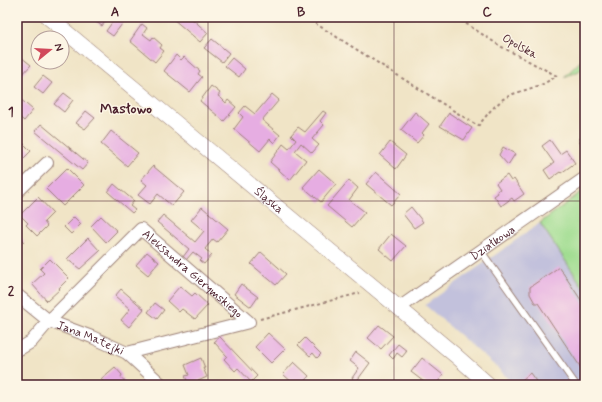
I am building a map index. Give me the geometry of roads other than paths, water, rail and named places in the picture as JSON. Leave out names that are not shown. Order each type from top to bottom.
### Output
[{"type":"street","name":"Śląska","points":[[48,17],[399,308],[489,385]]},
{"type":"street","points":[[17,192],[47,163]]},
{"type":"street","name":"Działkowa","points":[[399,308],[585,178]]},
{"type":"street","name":"Aleksandra Gierymskiego","points":[[49,321],[141,229],[249,322],[127,353]]},
{"type":"street","name":"Jana Matejki","points":[[17,294],[49,321],[92,337],[127,353],[162,385]]},
{"type":"street","points":[[17,350],[31,342],[49,321]]},
{"type":"lane","points":[[481,251],[576,385]]},
{"type":"district","name":"Masłowo","points":[[126,108]]}]
